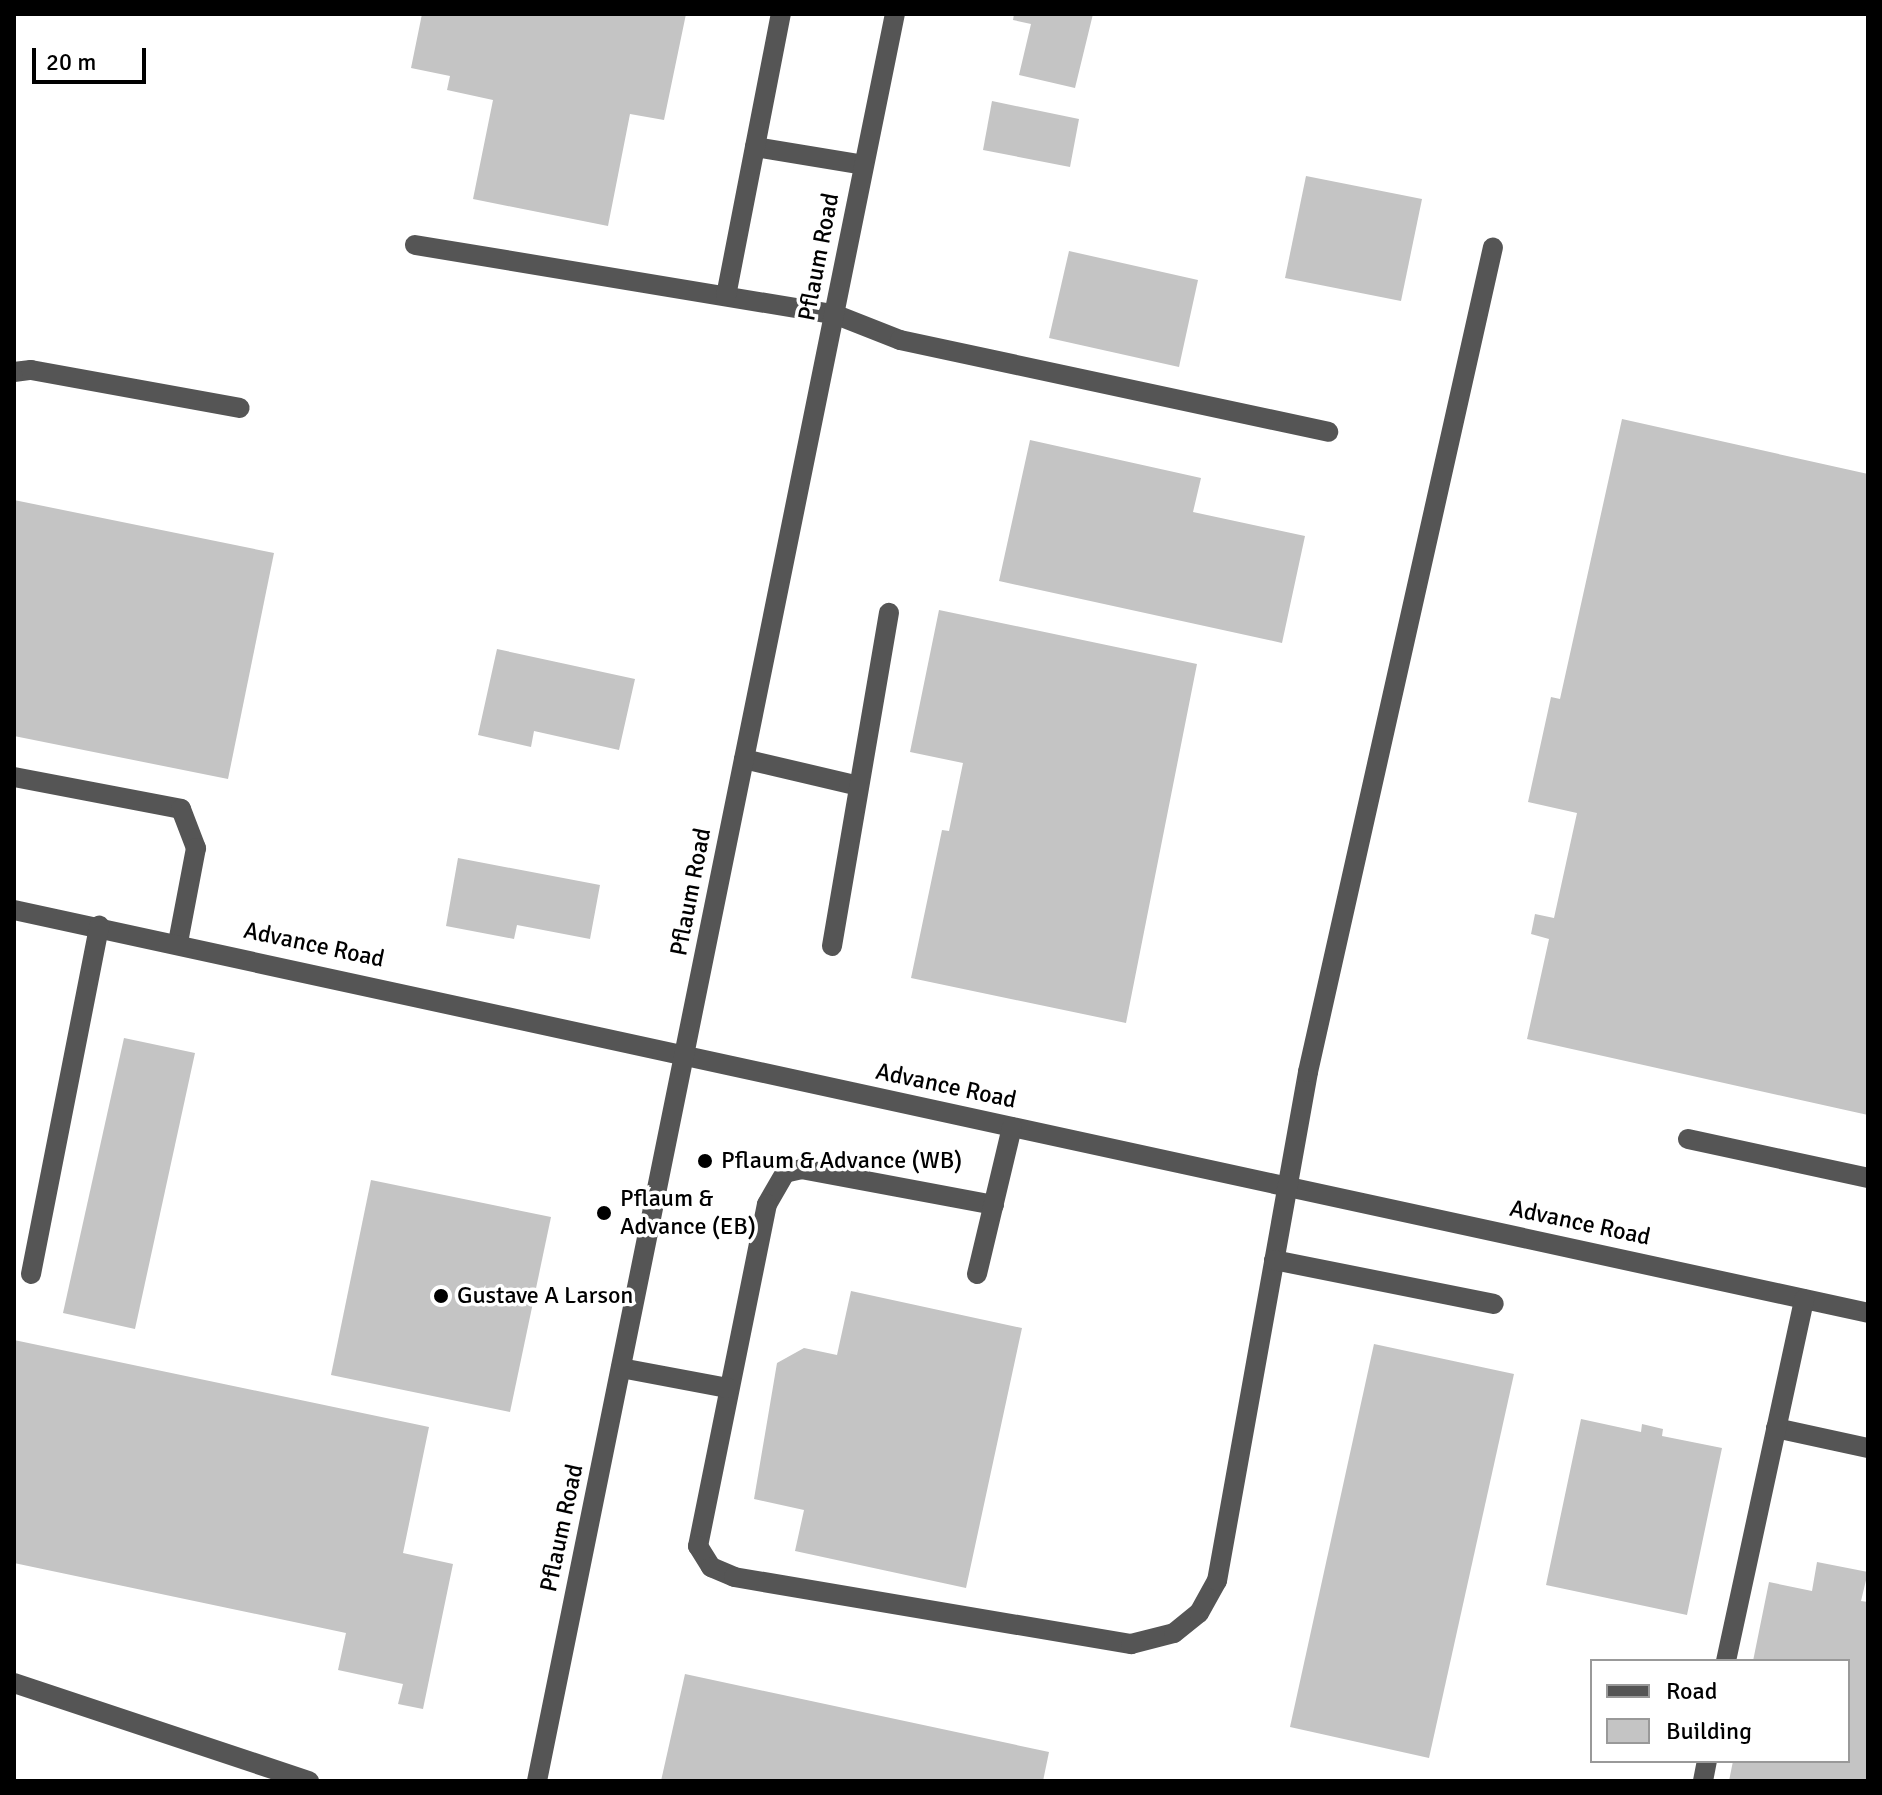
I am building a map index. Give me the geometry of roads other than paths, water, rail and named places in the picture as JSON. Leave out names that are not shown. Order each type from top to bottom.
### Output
[{"type":"street","points":[[726,296],[781,14]]},
{"type":"street","name":"Pflaum Road","points":[[537,1781],[895,14]]},
{"type":"street","points":[[755,147],[864,165]]},
{"type":"street","points":[[415,245],[834,314],[900,340],[1328,432]]},
{"type":"street","points":[[994,1205],[802,1169],[785,1173],[767,1204],[698,1546],[711,1567],[734,1577],[1131,1644],[1174,1633],[1199,1613],[1217,1581],[1287,1187],[1493,247]]},
{"type":"street","points":[[14,372],[31,370],[240,408]]},
{"type":"street","points":[[832,946],[889,613]]},
{"type":"street","points":[[744,759],[859,786]]},
{"type":"street","points":[[14,777],[181,809],[196,848],[178,942]]},
{"type":"street","name":"Advance Road","points":[[14,910],[178,942],[684,1058],[1868,1313]]},
{"type":"street","points":[[31,1274],[99,926]]},
{"type":"street","points":[[977,1274],[1012,1127]]},
{"type":"street","points":[[1688,1139],[1868,1178]]},
{"type":"street","points":[[1274,1260],[1494,1304]]},
{"type":"street","points":[[1726,1659],[1804,1299]]},
{"type":"street","points":[[621,1368],[728,1388]]},
{"type":"street","points":[[1776,1428],[1868,1448]]},
{"type":"street","points":[[14,1683],[309,1781]]},
{"type":"place","name":"Pflaum & Advance (WB)","points":[[705,1161]]},
{"type":"place","name":"Pflaum & Advance (EB)","points":[[604,1213]]},
{"type":"place","name":"Gustave A Larson","points":[[441,1296]]}]
